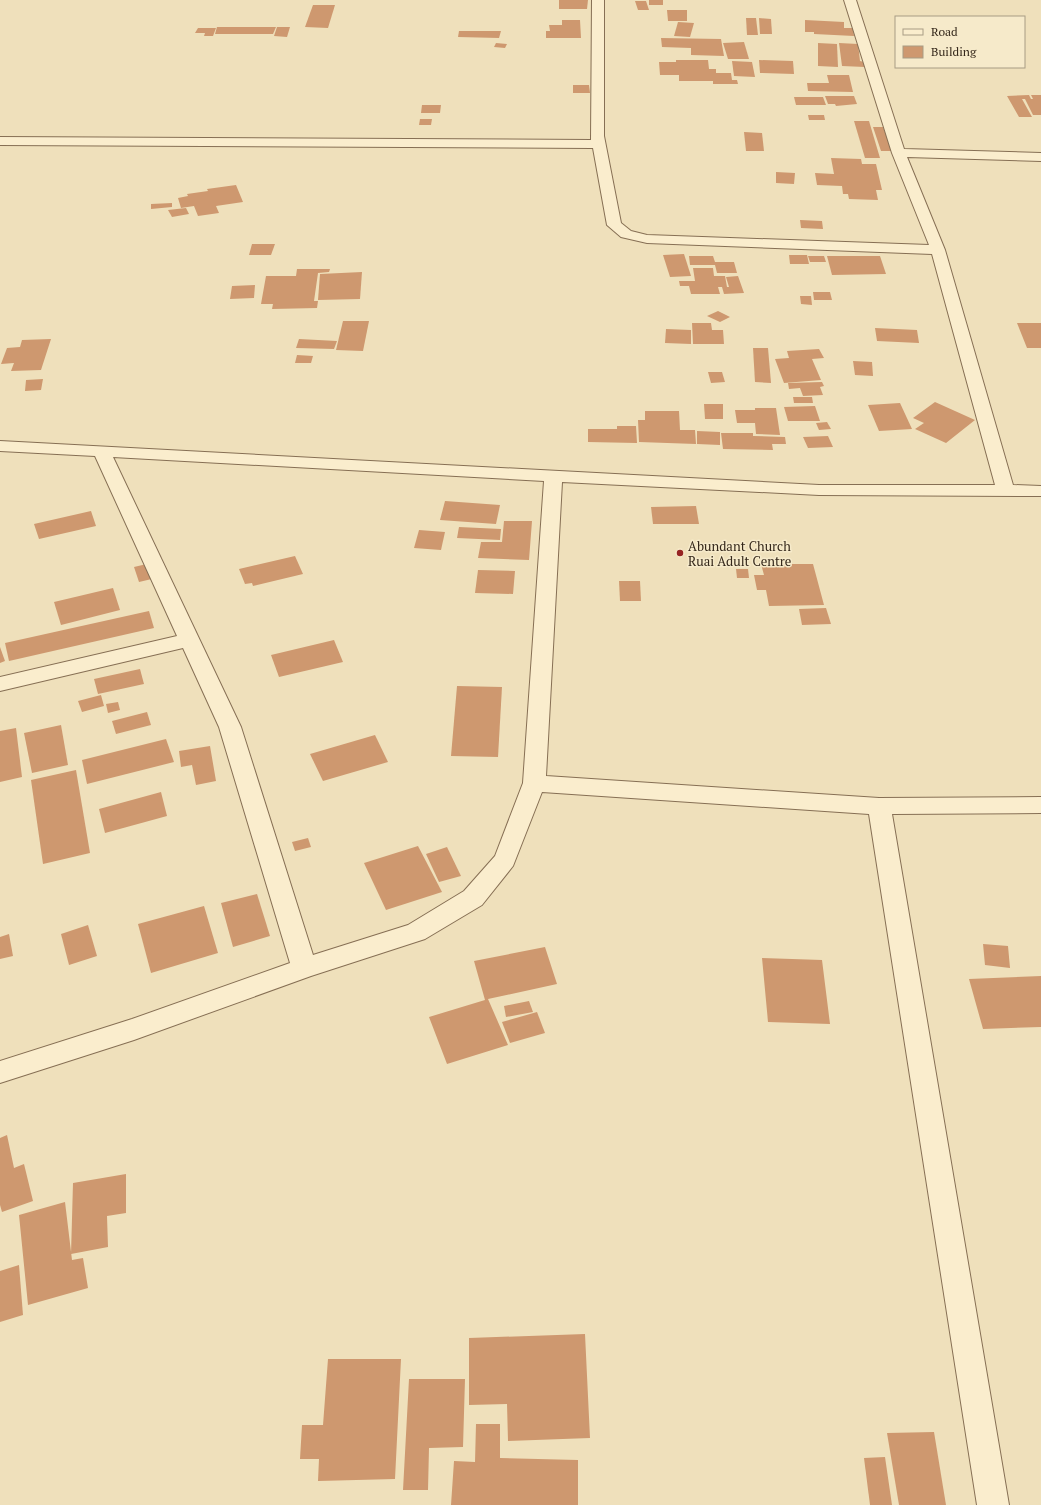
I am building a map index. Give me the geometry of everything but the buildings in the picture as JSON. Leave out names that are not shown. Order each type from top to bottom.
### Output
[{"type":"street","points":[[598,0],[598,144],[614,225],[626,234],[647,239],[938,250]]},
{"type":"street","points":[[850,0],[899,153],[938,250],[1005,490]]},
{"type":"street","points":[[0,141],[598,144]]},
{"type":"street","points":[[899,153],[1041,157]]},
{"type":"street","points":[[0,446],[819,490],[1041,491]]},
{"type":"street","points":[[101,451],[230,727],[304,968]]},
{"type":"street","points":[[0,1072],[134,1029],[304,968],[416,932],[473,898],[505,860],[534,783],[553,476]]},
{"type":"street","points":[[0,684],[190,640]]},
{"type":"street","points":[[534,783],[879,806],[1041,805]]},
{"type":"street","points":[[879,806],[993,1505]]},
{"type":"place","name":"Abundant Church Ruai Adult Centre","points":[[680,553]]}]
